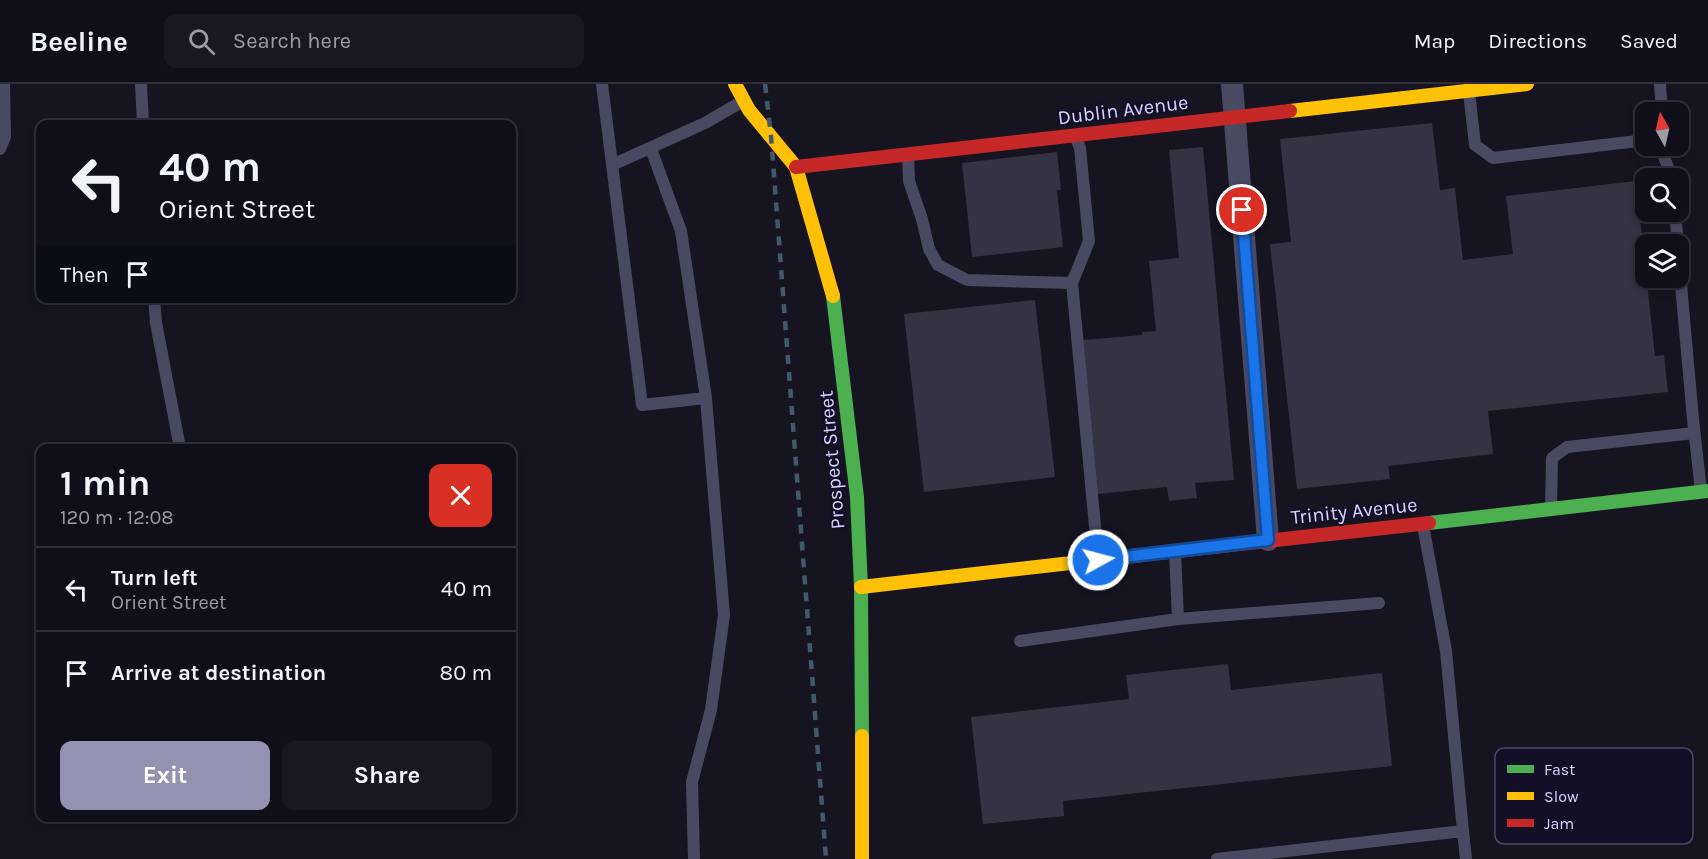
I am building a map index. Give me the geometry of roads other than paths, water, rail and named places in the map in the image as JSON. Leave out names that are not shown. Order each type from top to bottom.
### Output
[{"type":"street","name":"Prospect Street","points":[[735,84],[749,110],[796,167],[832,296],[857,497],[861,587],[862,859]]},
{"type":"street","points":[[1232,84],[1268,540]]},
{"type":"street","name":"Dublin Avenue","points":[[796,167],[1527,84]]},
{"type":"street","name":"Trinity Avenue","points":[[861,587],[1705,492]]},
{"type":"lane","points":[[0,149],[5,137],[4,84]]},
{"type":"lane","points":[[141,84],[143,120]]},
{"type":"lane","points":[[602,84],[642,405],[706,398]]},
{"type":"lane","points":[[1660,84],[1661,102]]},
{"type":"lane","points":[[1469,90],[1475,145],[1493,158],[1635,141]]},
{"type":"lane","points":[[612,165],[705,123],[744,100]]},
{"type":"lane","points":[[1076,135],[1080,148],[1089,241],[1072,283],[1098,560]]},
{"type":"lane","points":[[651,149],[681,231],[706,398],[724,615],[711,710],[693,782],[694,859]]},
{"type":"lane","points":[[908,154],[909,181],[929,249],[939,265],[967,280],[1072,283]]},
{"type":"lane","points":[[1681,288],[1694,433],[1705,492]]},
{"type":"lane","points":[[154,303],[156,323],[179,444]]},
{"type":"lane","points":[[1551,509],[1552,458],[1567,447],[1694,433]]},
{"type":"lane","points":[[1422,523],[1446,651],[1466,859]]},
{"type":"lane","points":[[1175,551],[1178,619]]},
{"type":"lane","points":[[1020,641],[1178,619],[1378,603]]},
{"type":"lane","points":[[1217,859],[1463,831]]},
{"type":"railway","points":[[765,84],[771,136],[826,859]]}]
